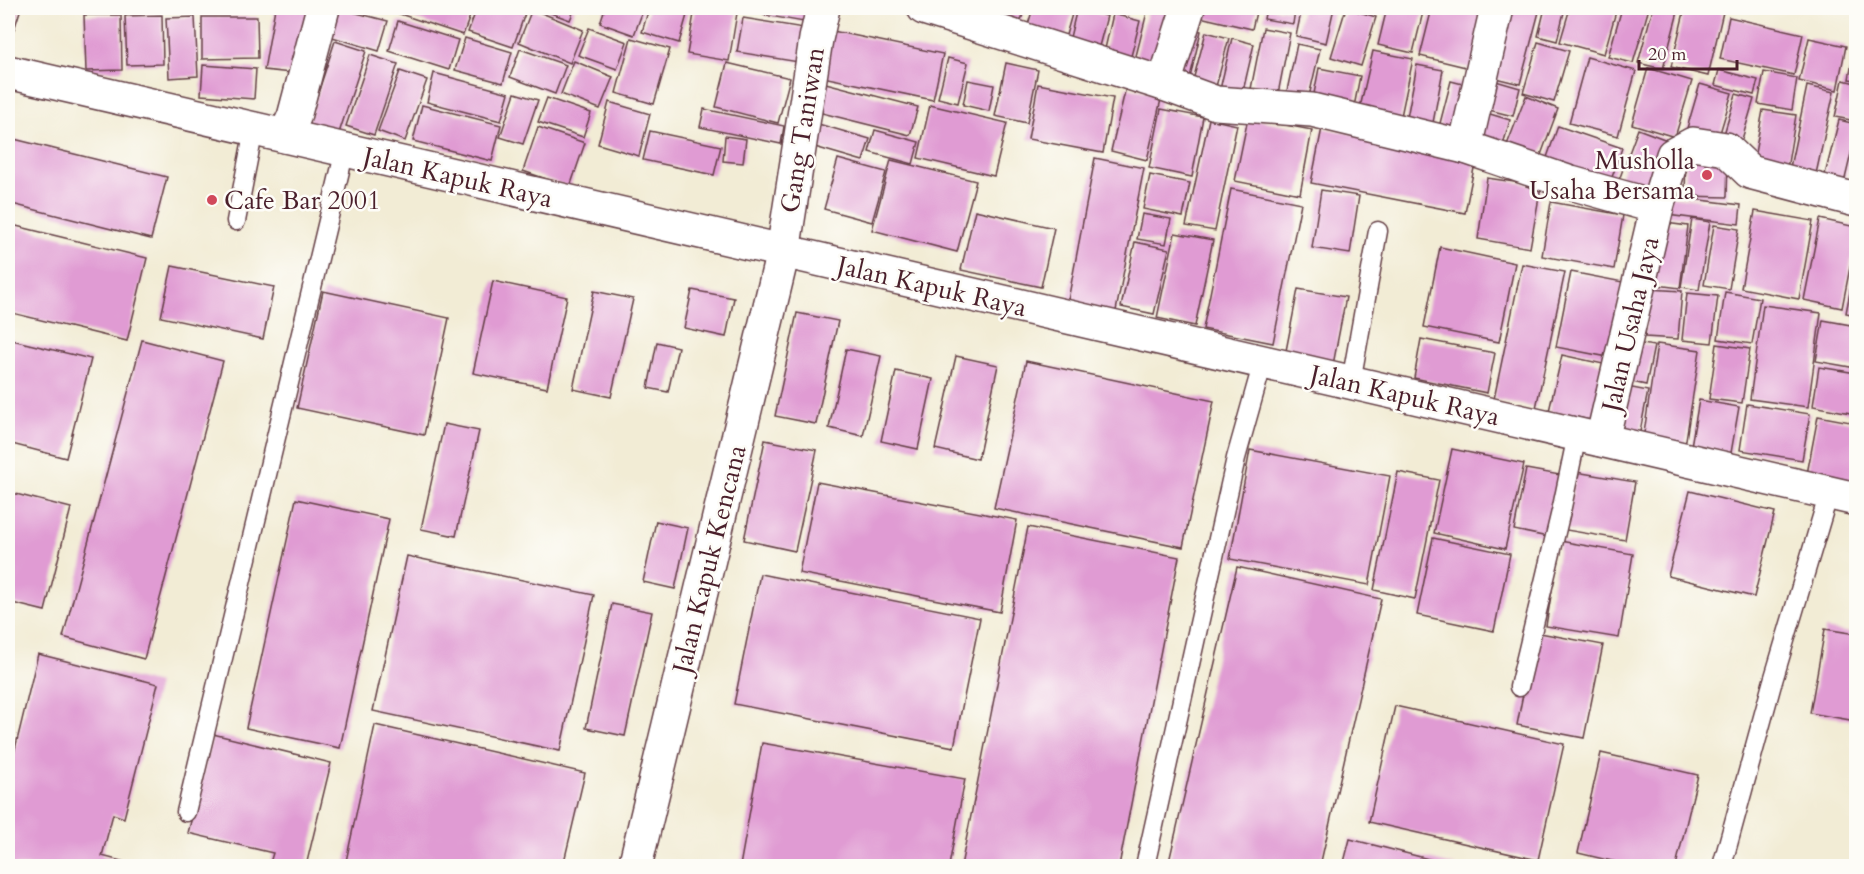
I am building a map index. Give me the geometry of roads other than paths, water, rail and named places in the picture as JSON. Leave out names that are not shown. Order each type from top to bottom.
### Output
[{"type":"street","points":[[269,132],[294,117],[323,8]]},
{"type":"street","name":"Gang Taniwan","points":[[783,252],[816,39],[823,8]]},
{"type":"street","points":[[924,8],[1164,84],[1216,103],[1312,110],[1465,147],[1572,183],[1658,207]]},
{"type":"street","points":[[1164,84],[1188,8]]},
{"type":"street","points":[[1465,147],[1497,8]]},
{"type":"street","name":"Jalan Kapuk Raya","points":[[8,72],[1843,496]]},
{"type":"street","name":"Jalan Usaha Jaya","points":[[1590,438],[1673,155],[1693,144],[1726,149],[1750,172],[1857,200]]},
{"type":"street","name":"Jalan Kapuk Kencana","points":[[635,867],[783,252]]},
{"type":"lane","points":[[236,221],[269,132]]},
{"type":"lane","points":[[186,812],[345,150]]},
{"type":"lane","points":[[1351,382],[1378,231]]},
{"type":"lane","points":[[1145,867],[1236,458],[1263,362]]},
{"type":"lane","points":[[1519,687],[1562,507],[1590,438]]},
{"type":"lane","points":[[1722,867],[1772,684],[1843,496]]},
{"type":"place","name":"Musholla Usaha Bersama","points":[[1707,175]]},
{"type":"place","name":"Cafe Bar 2001","points":[[212,200]]}]
